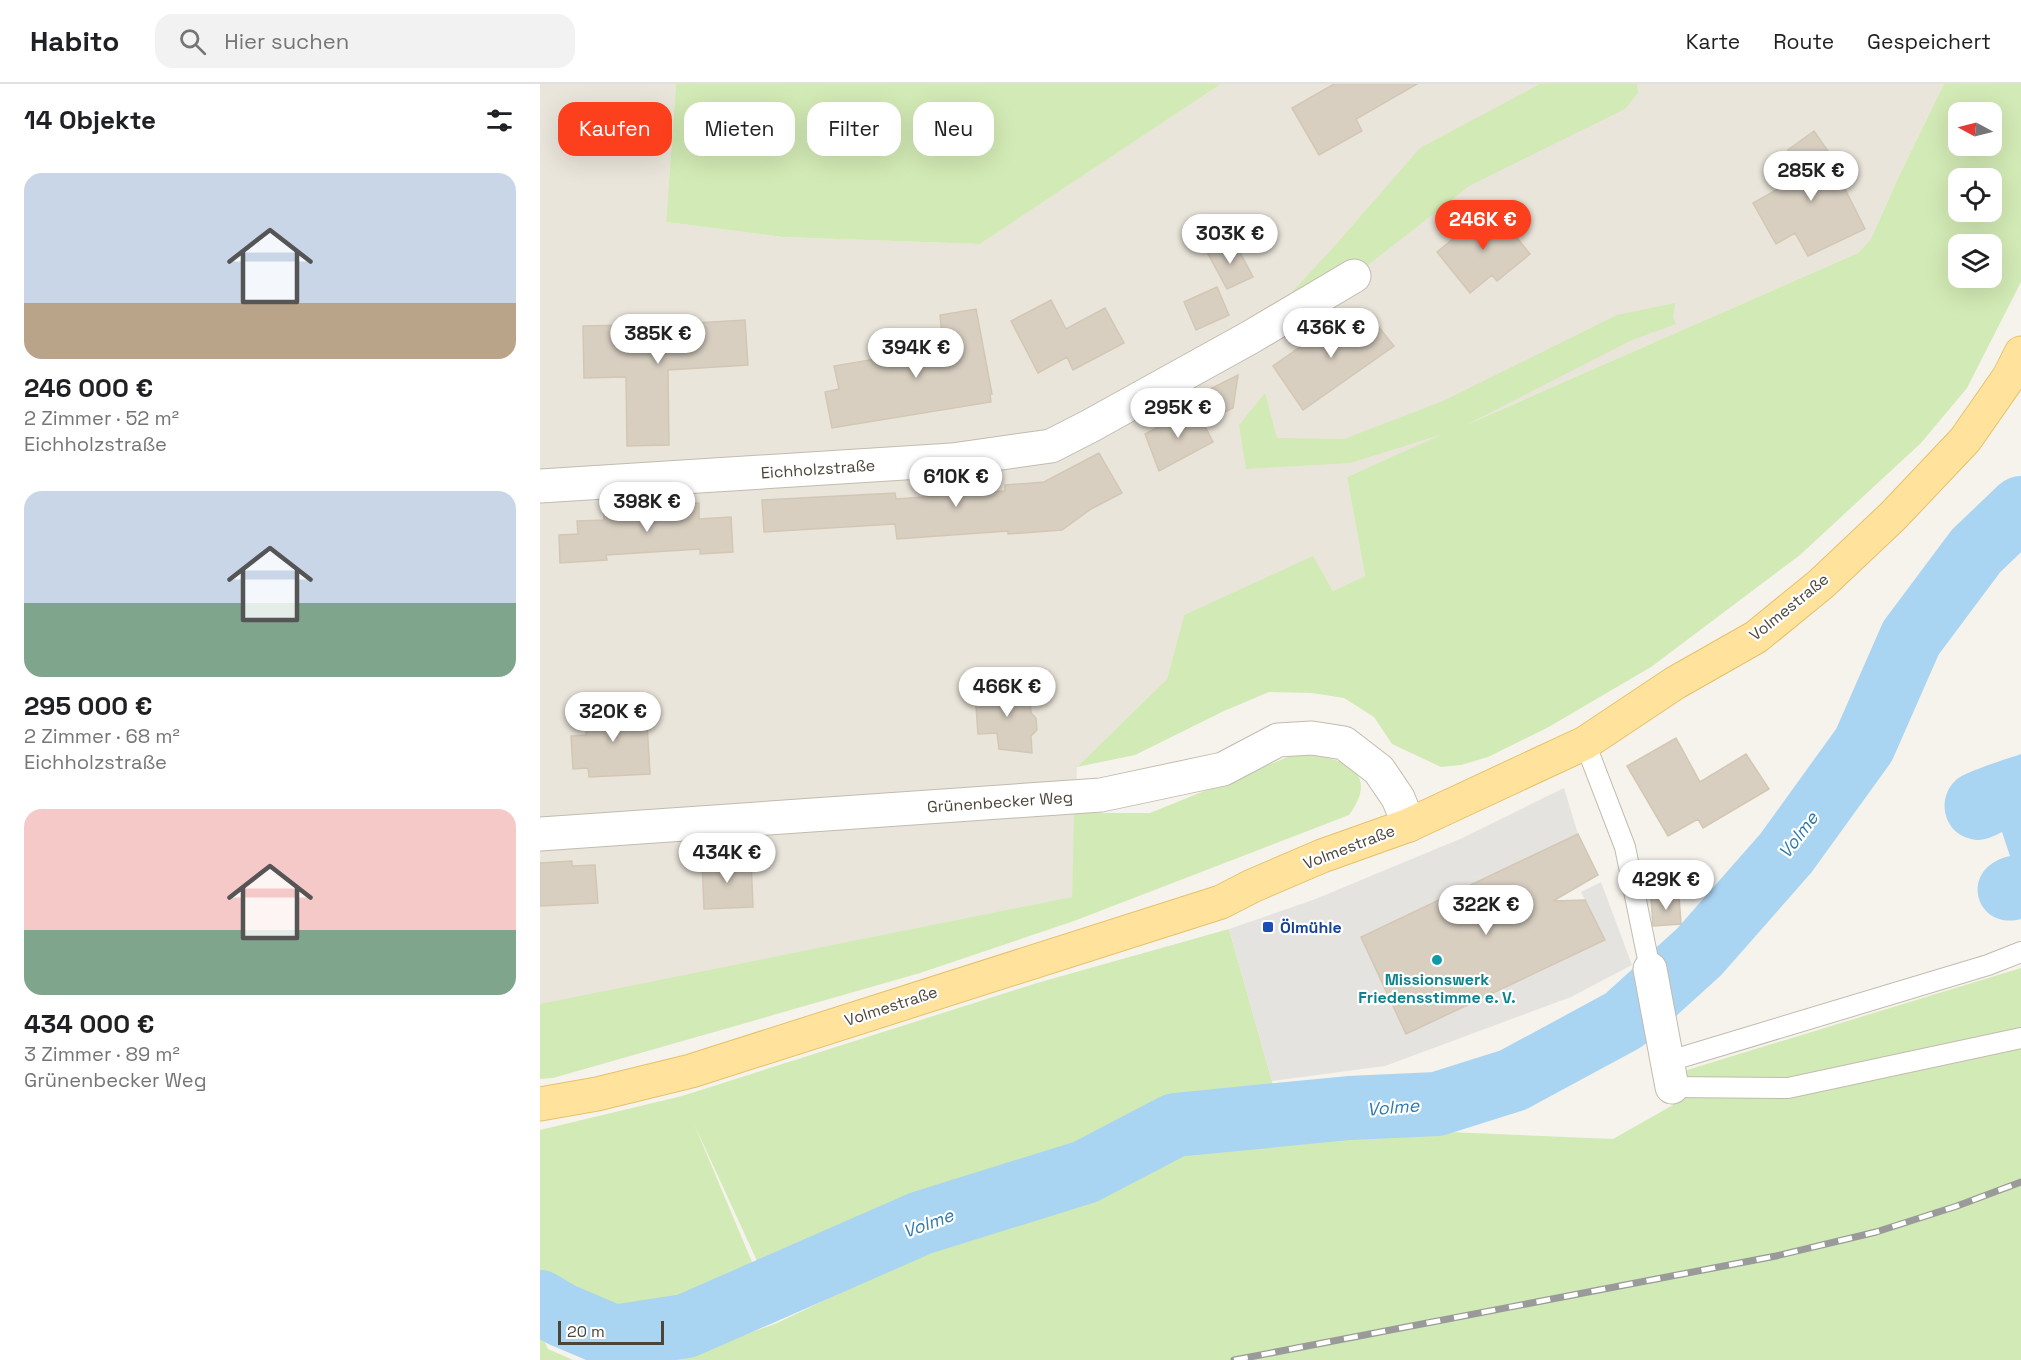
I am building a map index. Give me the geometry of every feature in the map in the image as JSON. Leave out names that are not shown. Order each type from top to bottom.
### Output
[{"type":"main road","name":"Volmestraße","points":[[540,1104],[597,1094],[691,1071],[1221,902],[1322,856],[1409,825],[1585,743],[1675,683],[1756,637],[1821,584],[1893,516],[1965,440],[2009,377],[2021,353]]},
{"type":"street","name":"Eichholzstraße","points":[[540,486],[952,460],[1051,446],[1249,338],[1354,276]]},
{"type":"street","name":"Grünenbecker Weg","points":[[540,834],[1101,795],[1223,769],[1278,740],[1312,738],[1344,743],[1379,770],[1398,798],[1409,825]]},
{"type":"street","points":[[1650,969],[1667,1063]]},
{"type":"lane","points":[[1585,743],[1624,847],[1650,969]]},
{"type":"lane","points":[[1667,1063],[2021,952]]},
{"type":"lane","points":[[1667,1063],[1788,1088],[2021,1038]]},
{"type":"shaded area","points":[[540,84],[676,84],[672,139],[672,102],[558,102],[558,156],[671,156],[666,222],[783,237],[980,244],[1221,84],[1944,84],[1871,239],[1858,253],[1347,477],[1365,576],[1333,591],[1313,557],[1184,615],[1167,679],[1077,767],[1072,897],[920,973],[540,1006]]},
{"type":"shaded area","points":[[1564,788],[1578,834],[1361,937],[1605,939],[1581,892],[1601,882],[1632,965],[1571,997],[1385,1066],[1272,1081],[1229,929],[1313,900],[1460,839]]},
{"type":"green space","points":[[676,84],[1221,84],[980,244],[783,237],[666,222]]},
{"type":"green space","points":[[1540,84],[1637,84],[1638,93],[1625,109],[1469,186],[1354,276],[1249,338],[1331,250],[1420,148]]},
{"type":"green space","points":[[1944,84],[2021,84],[2021,282],[1967,388],[1921,443],[1800,555],[1651,667],[1547,728],[1488,757],[1461,765],[1441,767],[1392,744],[1374,717],[1344,698],[1312,693],[1269,692],[1224,711],[1135,755],[1077,767],[1167,679],[1184,615],[1313,556],[1333,591],[1365,576],[1347,477],[1443,434],[1350,463],[1246,469],[1239,425],[1265,393],[1277,438],[1344,439],[1443,401],[1617,315],[1675,303],[1673,317],[1676,324],[1632,340],[1466,425],[1858,253],[1871,239]]},
{"type":"green space","points":[[1305,755],[1332,759],[1344,764],[1359,778],[1361,788],[1358,800],[1349,815],[1074,921],[920,973],[553,1078],[540,1079],[540,1004],[1072,897],[1074,813],[1150,813],[1288,757]]},
{"type":"green space","points":[[1229,929],[1272,1081],[1274,1101],[1183,1105],[1086,1163],[1033,1171],[758,1263],[694,1124],[771,1307],[678,1339],[619,1326],[565,1301],[540,1295],[540,1130],[682,1096],[1037,983]]},
{"type":"green space","points":[[2021,968],[2021,1360],[669,1360],[775,1324],[972,1230],[1189,1149],[1352,1128],[1613,1139],[1673,1105],[1677,1073]]},
{"type":"green space","points":[[540,1331],[548,1349],[573,1360],[540,1360]]},
{"type":"water","points":[[2021,754],[2021,919],[2005,920],[1992,916],[1983,908],[1978,896],[1978,884],[1983,873],[1993,863],[2010,856],[2002,832],[1979,840],[1961,835],[1949,822],[1945,805],[1946,796],[1956,780],[1976,770]]},
{"type":"building","points":[[1334,84],[1417,84],[1356,119],[1362,131],[1319,155],[1292,108]]},
{"type":"building","points":[[1814,131],[1830,154],[1828,155],[1865,229],[1808,256],[1795,233],[1776,244],[1753,203],[1805,174],[1788,150]]},
{"type":"building","points":[[1492,207],[1530,254],[1497,281],[1492,275],[1470,293],[1437,252]]},
{"type":"building","points":[[1233,239],[1253,277],[1227,289],[1208,254]]},
{"type":"building","points":[[1217,287],[1229,315],[1196,330],[1184,302]]},
{"type":"building","points":[[1051,300],[1066,329],[1105,308],[1124,343],[1073,370],[1067,357],[1038,373],[1011,321]]},
{"type":"building","points":[[976,309],[992,394],[990,394],[991,402],[832,428],[825,392],[839,389],[834,366],[881,358],[882,364],[944,354],[940,315]]},
{"type":"building","points":[[1346,315],[1357,330],[1373,320],[1394,346],[1303,410],[1273,366]]},
{"type":"building","points":[[745,320],[748,365],[668,370],[669,445],[627,446],[626,377],[584,378],[583,326]]},
{"type":"building","points":[[1238,375],[1233,408],[1212,418],[1200,394]]},
{"type":"building","points":[[1195,407],[1213,442],[1159,471],[1145,434]]},
{"type":"building","points":[[1099,453],[1122,493],[1091,509],[1062,530],[1008,534],[1008,531],[897,539],[895,524],[764,532],[762,500],[895,493],[896,499],[1005,491],[1005,485],[1044,482]]},
{"type":"building","points":[[699,503],[699,519],[731,517],[733,552],[700,554],[700,549],[606,555],[607,560],[560,563],[559,535],[578,534],[577,521],[604,520],[604,508]]},
{"type":"building","points":[[1029,688],[1031,713],[1036,718],[1037,730],[1031,736],[1032,753],[999,749],[997,733],[978,734],[975,692]]},
{"type":"building","points":[[646,706],[650,774],[589,777],[588,768],[573,769],[571,736],[586,735],[585,710]]},
{"type":"building","points":[[1676,738],[1700,782],[1746,754],[1769,789],[1703,828],[1698,819],[1668,836],[1627,766]]},
{"type":"building","points":[[1578,834],[1598,875],[1553,901],[1585,900],[1605,940],[1406,1034],[1361,937]]},
{"type":"building","points":[[751,859],[753,907],[704,909],[702,861]]},
{"type":"building","points":[[572,861],[572,866],[595,865],[598,903],[540,906],[540,863]]},
{"type":"building","points":[[1679,896],[1681,924],[1653,926],[1651,897]]},
{"type":"waterway","name":"Volme","points":[[540,1302],[562,1315],[614,1337],[686,1326],[921,1223],[1085,1172],[1175,1125],[1349,1108],[1437,1104],[1513,1080],[1624,1020],[1699,952],[1786,853],[1864,745],[1911,638],[1976,551],[2021,508]]},
{"type":"railway","points":[[1234,1360],[1776,1256],[1876,1232],[1957,1206],[2021,1182]]},
{"type":"place","name":"Ölmühle","points":[[1268,927]]},
{"type":"place","name":"Missionswerk Friedensstimme e. V.","points":[[1437,960]]}]
